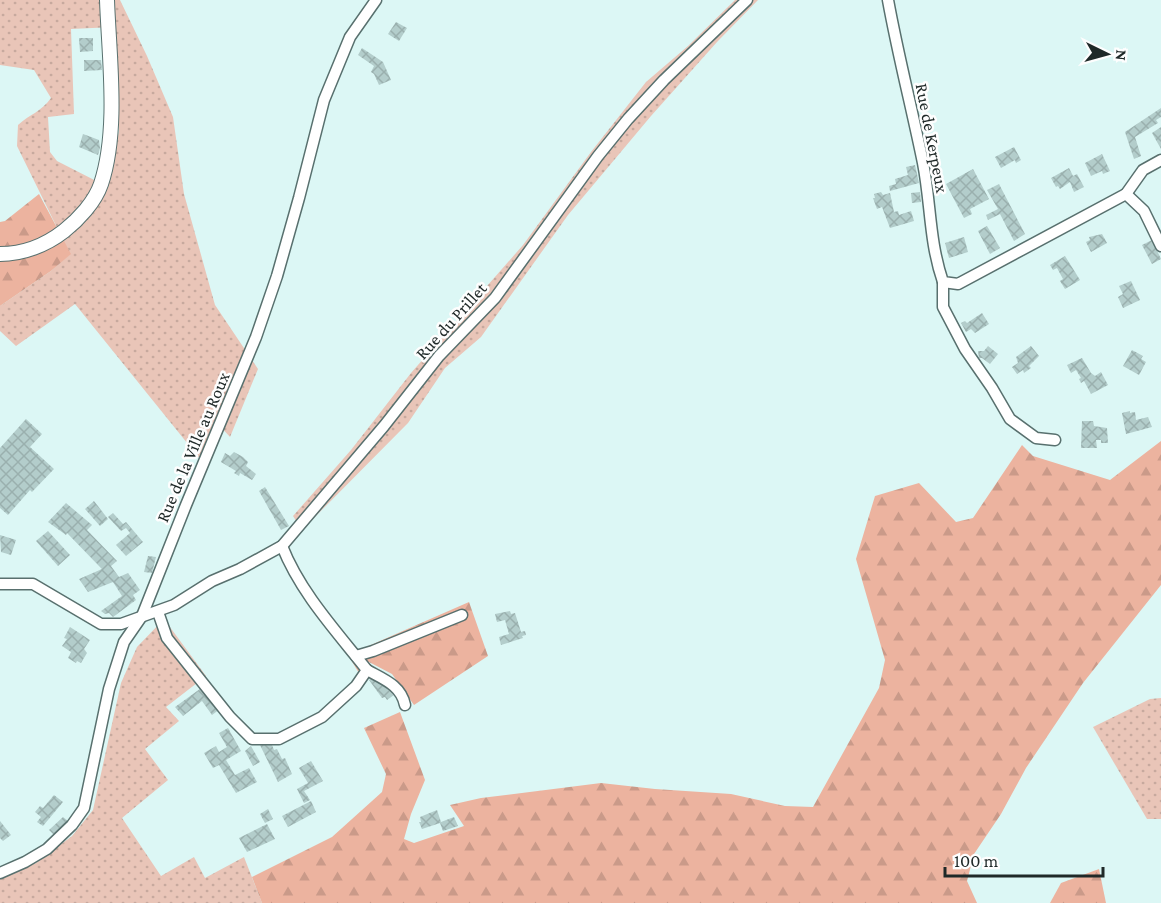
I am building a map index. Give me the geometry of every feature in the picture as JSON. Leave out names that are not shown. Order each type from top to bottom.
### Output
[{"type":"main road","points":[[0,254],[32,248],[52,240],[74,223],[100,186],[108,151],[111,118],[106,0]]},
{"type":"street","name":"Rue de la Ville au Roux","points":[[0,873],[47,849],[72,825],[84,808],[109,689],[124,642],[142,616],[256,338],[280,265],[324,100],[350,37],[376,0]]},
{"type":"street","name":"Rue du Prillet","points":[[0,584],[33,584],[101,624],[121,624],[158,612],[212,581],[282,546],[440,356],[495,298],[598,156],[628,119],[664,80],[747,0]]},
{"type":"street","name":"Rue de Kerpeux","points":[[888,0],[924,165],[934,257],[943,282],[943,307],[965,349],[1010,419],[1036,438],[1055,440]]},
{"type":"street","points":[[943,282],[958,285],[1126,194],[1143,170],[1161,160]]},
{"type":"street","points":[[1126,194],[1144,211],[1161,246]]},
{"type":"street","points":[[282,546],[290,565],[307,593],[367,670],[389,682],[403,694],[405,705]]},
{"type":"street","points":[[158,612],[167,638],[230,717],[252,739],[279,739],[322,717],[356,686],[367,670]]},
{"type":"street","points":[[356,656],[462,615]]},
{"type":"shaded area","points":[[0,0],[120,0],[173,117],[184,194],[215,305],[258,369],[230,437],[219,425],[200,459],[75,304],[16,346],[0,331],[0,306],[51,271],[70,254],[17,146],[18,125],[43,107],[51,98],[34,70],[0,65]],"holes":[[[114,27],[119,131],[108,187],[57,161],[50,152],[48,117],[74,114],[71,29]]]},
{"type":"shaded area","points":[[735,0],[758,0],[651,116],[568,215],[481,337],[445,368],[408,423],[302,530],[293,516],[351,450],[411,373],[523,245],[646,82],[688,46]]},
{"type":"shaded area","points":[[164,619],[206,676],[166,707],[179,721],[145,749],[168,780],[122,818],[161,876],[194,857],[205,878],[244,857],[262,903],[0,903],[0,878],[36,863],[72,836],[93,810],[121,683],[137,647]]},
{"type":"shaded area","points":[[1161,698],[1161,819],[1147,819],[1093,727],[1150,699]]},
{"type":"green space","points":[[39,194],[71,254],[51,271],[0,306],[0,222],[5,221]]},
{"type":"green space","points":[[1161,441],[1161,585],[1083,683],[1026,768],[1001,814],[974,854],[967,881],[977,903],[262,903],[252,877],[332,837],[382,792],[386,774],[364,728],[400,712],[425,780],[404,839],[414,843],[464,826],[450,805],[481,798],[601,783],[731,794],[785,806],[813,807],[879,688],[885,660],[856,559],[875,496],[919,483],[956,522],[973,518],[1022,445],[1033,456],[1110,480]]},
{"type":"green space","points":[[469,602],[488,656],[414,705],[392,674],[369,662],[359,673],[348,655]]},
{"type":"green space","points":[[1099,869],[1106,903],[1050,903],[1061,883]]},
{"type":"building","points":[[396,22],[407,28],[399,41],[388,34]]},
{"type":"building","points":[[79,38],[93,38],[93,51],[80,52]]},
{"type":"building","points":[[362,48],[383,62],[391,80],[379,85],[371,72],[374,66],[358,55]]},
{"type":"building","points":[[84,60],[101,60],[102,70],[84,71]]},
{"type":"building","points":[[1161,108],[1161,117],[1156,120],[1158,123],[1135,137],[1141,156],[1134,159],[1125,132]]},
{"type":"building","points":[[1161,127],[1161,149],[1152,133]]},
{"type":"building","points":[[83,134],[99,140],[98,155],[79,147]]},
{"type":"building","points":[[1014,147],[1021,160],[1016,163],[1015,160],[1001,168],[995,157]]},
{"type":"building","points":[[1102,154],[1110,171],[1103,174],[1102,171],[1091,176],[1085,163]]},
{"type":"building","points":[[915,165],[919,183],[890,191],[889,186],[896,184],[895,179],[908,175],[906,167]]},
{"type":"building","points":[[1069,168],[1073,176],[1077,174],[1084,187],[1074,192],[1070,182],[1060,189],[1056,187],[1051,178]]},
{"type":"building","points":[[973,169],[989,199],[970,209],[972,214],[964,218],[946,184]]},
{"type":"building","points":[[999,184],[1025,234],[1014,241],[1000,214],[988,220],[986,215],[998,209],[987,190]]},
{"type":"building","points":[[881,192],[883,195],[890,193],[894,212],[898,211],[899,215],[911,211],[914,221],[890,228],[882,207],[877,209],[873,198],[875,198],[874,194]]},
{"type":"building","points":[[920,192],[921,202],[912,203],[911,193]]},
{"type":"building","points":[[987,226],[1000,248],[990,254],[978,231]]},
{"type":"building","points":[[1102,234],[1107,243],[1091,252],[1086,242],[1090,240],[1089,237]]},
{"type":"building","points":[[964,237],[968,252],[949,258],[945,243]]},
{"type":"building","points":[[1152,240],[1161,259],[1152,264],[1142,245]]},
{"type":"building","points":[[1065,256],[1080,280],[1065,289],[1060,281],[1063,279],[1057,268],[1053,270],[1050,265]]},
{"type":"building","points":[[1131,281],[1140,300],[1123,308],[1118,297],[1123,294],[1119,286]]},
{"type":"building","points":[[982,313],[989,324],[975,333],[971,329],[966,332],[961,323],[965,321],[967,323]]},
{"type":"building","points":[[988,346],[998,354],[990,364],[979,358],[978,351],[984,351]]},
{"type":"building","points":[[1031,346],[1039,356],[1029,366],[1031,368],[1024,373],[1023,370],[1017,374],[1012,367],[1018,363],[1016,357]]},
{"type":"building","points":[[1132,350],[1143,356],[1141,359],[1146,362],[1139,375],[1123,366]]},
{"type":"building","points":[[1082,358],[1095,376],[1101,372],[1108,385],[1091,394],[1084,381],[1081,383],[1076,370],[1071,373],[1067,365]]},
{"type":"building","points":[[1130,411],[1130,413],[1135,412],[1136,420],[1148,417],[1152,427],[1126,434],[1122,413]]},
{"type":"building","points":[[26,419],[42,434],[30,447],[54,469],[32,492],[30,490],[8,515],[0,508],[0,448]]},
{"type":"building","points":[[1082,421],[1093,421],[1094,426],[1107,428],[1108,443],[1096,440],[1097,448],[1081,448]]},
{"type":"building","points":[[234,452],[248,462],[246,466],[256,474],[252,480],[240,473],[239,476],[234,473],[236,471],[221,462],[225,453],[230,456]]},
{"type":"building","points":[[265,487],[289,526],[281,530],[259,491]]},
{"type":"building","points":[[94,501],[108,519],[100,526],[85,509]]},
{"type":"building","points":[[66,503],[92,525],[87,530],[117,561],[111,566],[119,577],[128,573],[140,590],[133,595],[136,600],[113,617],[101,611],[122,596],[113,582],[88,592],[79,579],[102,569],[67,533],[66,535],[48,522]]},
{"type":"building","points":[[113,513],[123,524],[126,522],[143,542],[126,556],[116,545],[130,533],[126,528],[121,531],[108,517]]},
{"type":"building","points":[[48,531],[70,555],[58,566],[36,541]]},
{"type":"building","points":[[0,535],[16,540],[11,555],[1,552]]},
{"type":"building","points":[[148,556],[156,557],[152,573],[144,572]]},
{"type":"building","points":[[510,611],[511,614],[515,613],[521,632],[525,631],[526,635],[501,645],[499,637],[509,634],[505,620],[497,622],[495,614]]},
{"type":"building","points":[[70,627],[90,640],[84,649],[87,653],[81,663],[68,658],[71,652],[62,646],[67,639],[64,638]]},
{"type":"building","points":[[375,675],[381,678],[394,695],[387,700],[385,697],[382,698],[369,680]]},
{"type":"building","points":[[204,686],[220,709],[212,715],[202,701],[183,716],[175,707]]},
{"type":"building","points":[[228,728],[241,751],[226,760],[235,775],[249,768],[257,782],[236,793],[219,765],[213,768],[204,753],[216,746],[219,752],[227,747],[219,733]]},
{"type":"building","points":[[259,743],[272,745],[274,750],[277,749],[282,759],[285,758],[292,774],[278,782]]},
{"type":"building","points":[[251,746],[260,762],[253,766],[245,751]]},
{"type":"building","points":[[311,761],[323,781],[304,791],[310,800],[304,803],[297,789],[308,783],[299,768]]},
{"type":"building","points":[[54,795],[63,802],[43,826],[37,822],[41,817],[35,812],[40,806],[43,808]]},
{"type":"building","points":[[311,801],[316,812],[288,827],[282,816]]},
{"type":"building","points":[[268,809],[273,819],[265,823],[260,814]]},
{"type":"building","points":[[437,810],[441,822],[454,817],[458,826],[443,831],[440,823],[422,829],[419,822],[421,822],[420,817]]},
{"type":"building","points":[[63,817],[68,821],[55,836],[49,830]]},
{"type":"building","points":[[0,821],[11,835],[3,841],[0,838]]},
{"type":"building","points":[[267,824],[275,839],[247,852],[239,838]]}]
